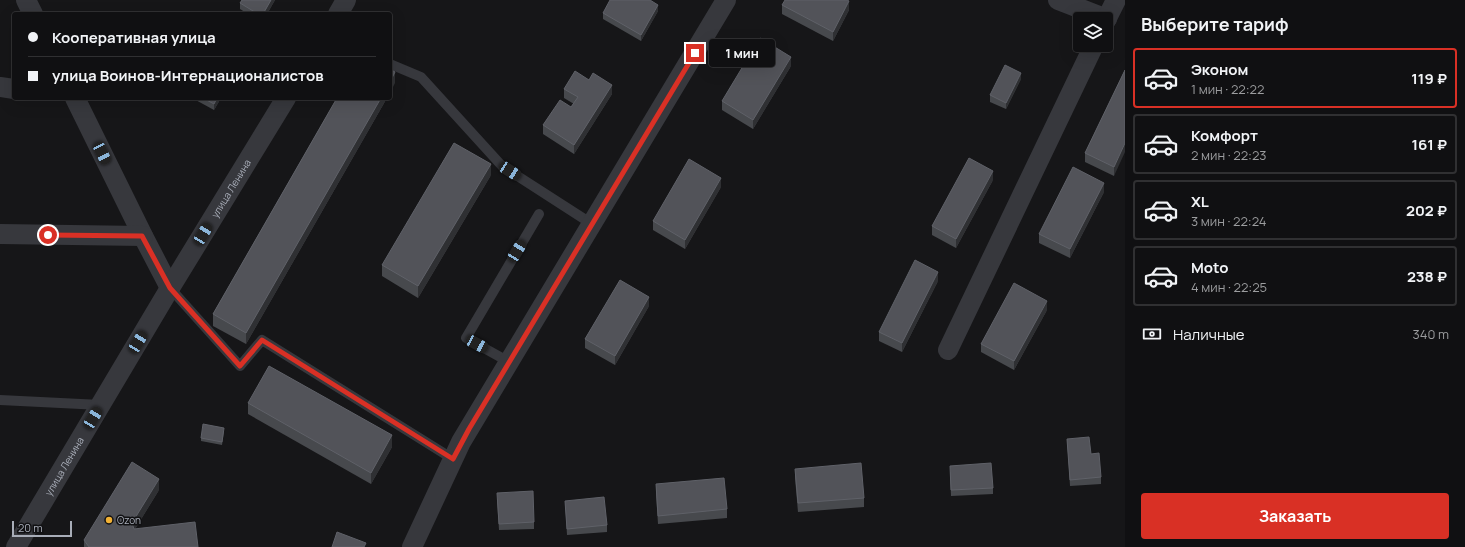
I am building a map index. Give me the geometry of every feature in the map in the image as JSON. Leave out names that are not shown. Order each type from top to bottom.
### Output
[{"type":"street","points":[[26,0],[32,12]]},
{"type":"street","points":[[339,12],[346,0]]},
{"type":"street","points":[[412,547],[461,442],[726,0]]},
{"type":"street","points":[[1058,0],[1088,12]]},
{"type":"street","points":[[1110,12],[1116,0]]},
{"type":"street","points":[[948,350],[1091,52]]},
{"type":"street","points":[[0,87],[12,89]]},
{"type":"street","points":[[76,100],[142,236],[170,288]]},
{"type":"street","name":"улица Ленина","points":[[16,547],[170,288],[285,100]]},
{"type":"street","points":[[0,234],[142,236]]},
{"type":"lane","points":[[392,65],[421,77],[502,166],[592,224]]},
{"type":"lane","points":[[509,362],[466,338],[539,214]]},
{"type":"lane","points":[[170,288],[240,366],[262,340],[453,459]]},
{"type":"lane","points":[[0,400],[101,405]]},
{"type":"building","points":[[242,0],[271,0],[264,12],[255,12],[240,3]]},
{"type":"building","points":[[610,0],[650,0],[658,5],[641,35],[603,13]]},
{"type":"building","points":[[785,0],[849,1],[833,32],[782,5]]},
{"type":"building","points":[[760,38],[791,57],[753,120],[722,101]]},
{"type":"building","points":[[1005,65],[1021,73],[1006,103],[990,95]]},
{"type":"building","points":[[392,70],[395,72],[392,78]]},
{"type":"building","points":[[1125,70],[1125,143],[1114,167],[1085,153]]},
{"type":"building","points":[[575,71],[589,80],[593,73],[612,85],[574,145],[543,125],[560,100],[571,107],[578,97],[564,89]]},
{"type":"building","points":[[207,100],[216,100],[214,104]]},
{"type":"building","points":[[336,100],[380,100],[246,333],[213,314]]},
{"type":"building","points":[[454,143],[491,164],[418,286],[382,265]]},
{"type":"building","points":[[969,158],[993,171],[956,239],[932,226]]},
{"type":"building","points":[[689,159],[721,178],[685,240],[653,221]]},
{"type":"building","points":[[1073,167],[1104,183],[1070,249],[1039,234]]},
{"type":"building","points":[[915,260],[938,272],[902,343],[879,332]]},
{"type":"building","points":[[620,280],[649,297],[615,356],[585,339]]},
{"type":"building","points":[[1014,283],[1047,301],[1014,361],[981,344]]},
{"type":"building","points":[[269,366],[392,435],[371,473],[248,403]]},
{"type":"building","points":[[203,424],[224,428],[222,442],[201,438]]},
{"type":"building","points":[[1089,437],[1091,454],[1099,453],[1101,477],[1070,480],[1067,439]]},
{"type":"building","points":[[132,462],[159,479],[132,523],[134,529],[195,522],[198,547],[89,547],[84,540]]},
{"type":"building","points":[[861,463],[864,498],[798,503],[795,469]]},
{"type":"building","points":[[991,463],[993,488],[951,490],[950,466]]},
{"type":"building","points":[[724,478],[727,509],[658,516],[656,484]]},
{"type":"building","points":[[533,491],[534,522],[499,524],[497,493]]},
{"type":"building","points":[[604,497],[607,525],[567,529],[565,501]]},
{"type":"building","points":[[337,532],[366,543],[364,547],[332,547]]},
{"type":"place","name":"Ozon","points":[[109,520]]},
{"type":"route","points":[[48,235],[142,236],[170,288],[240,366],[262,340],[453,459],[461,442],[695,53]]}]
